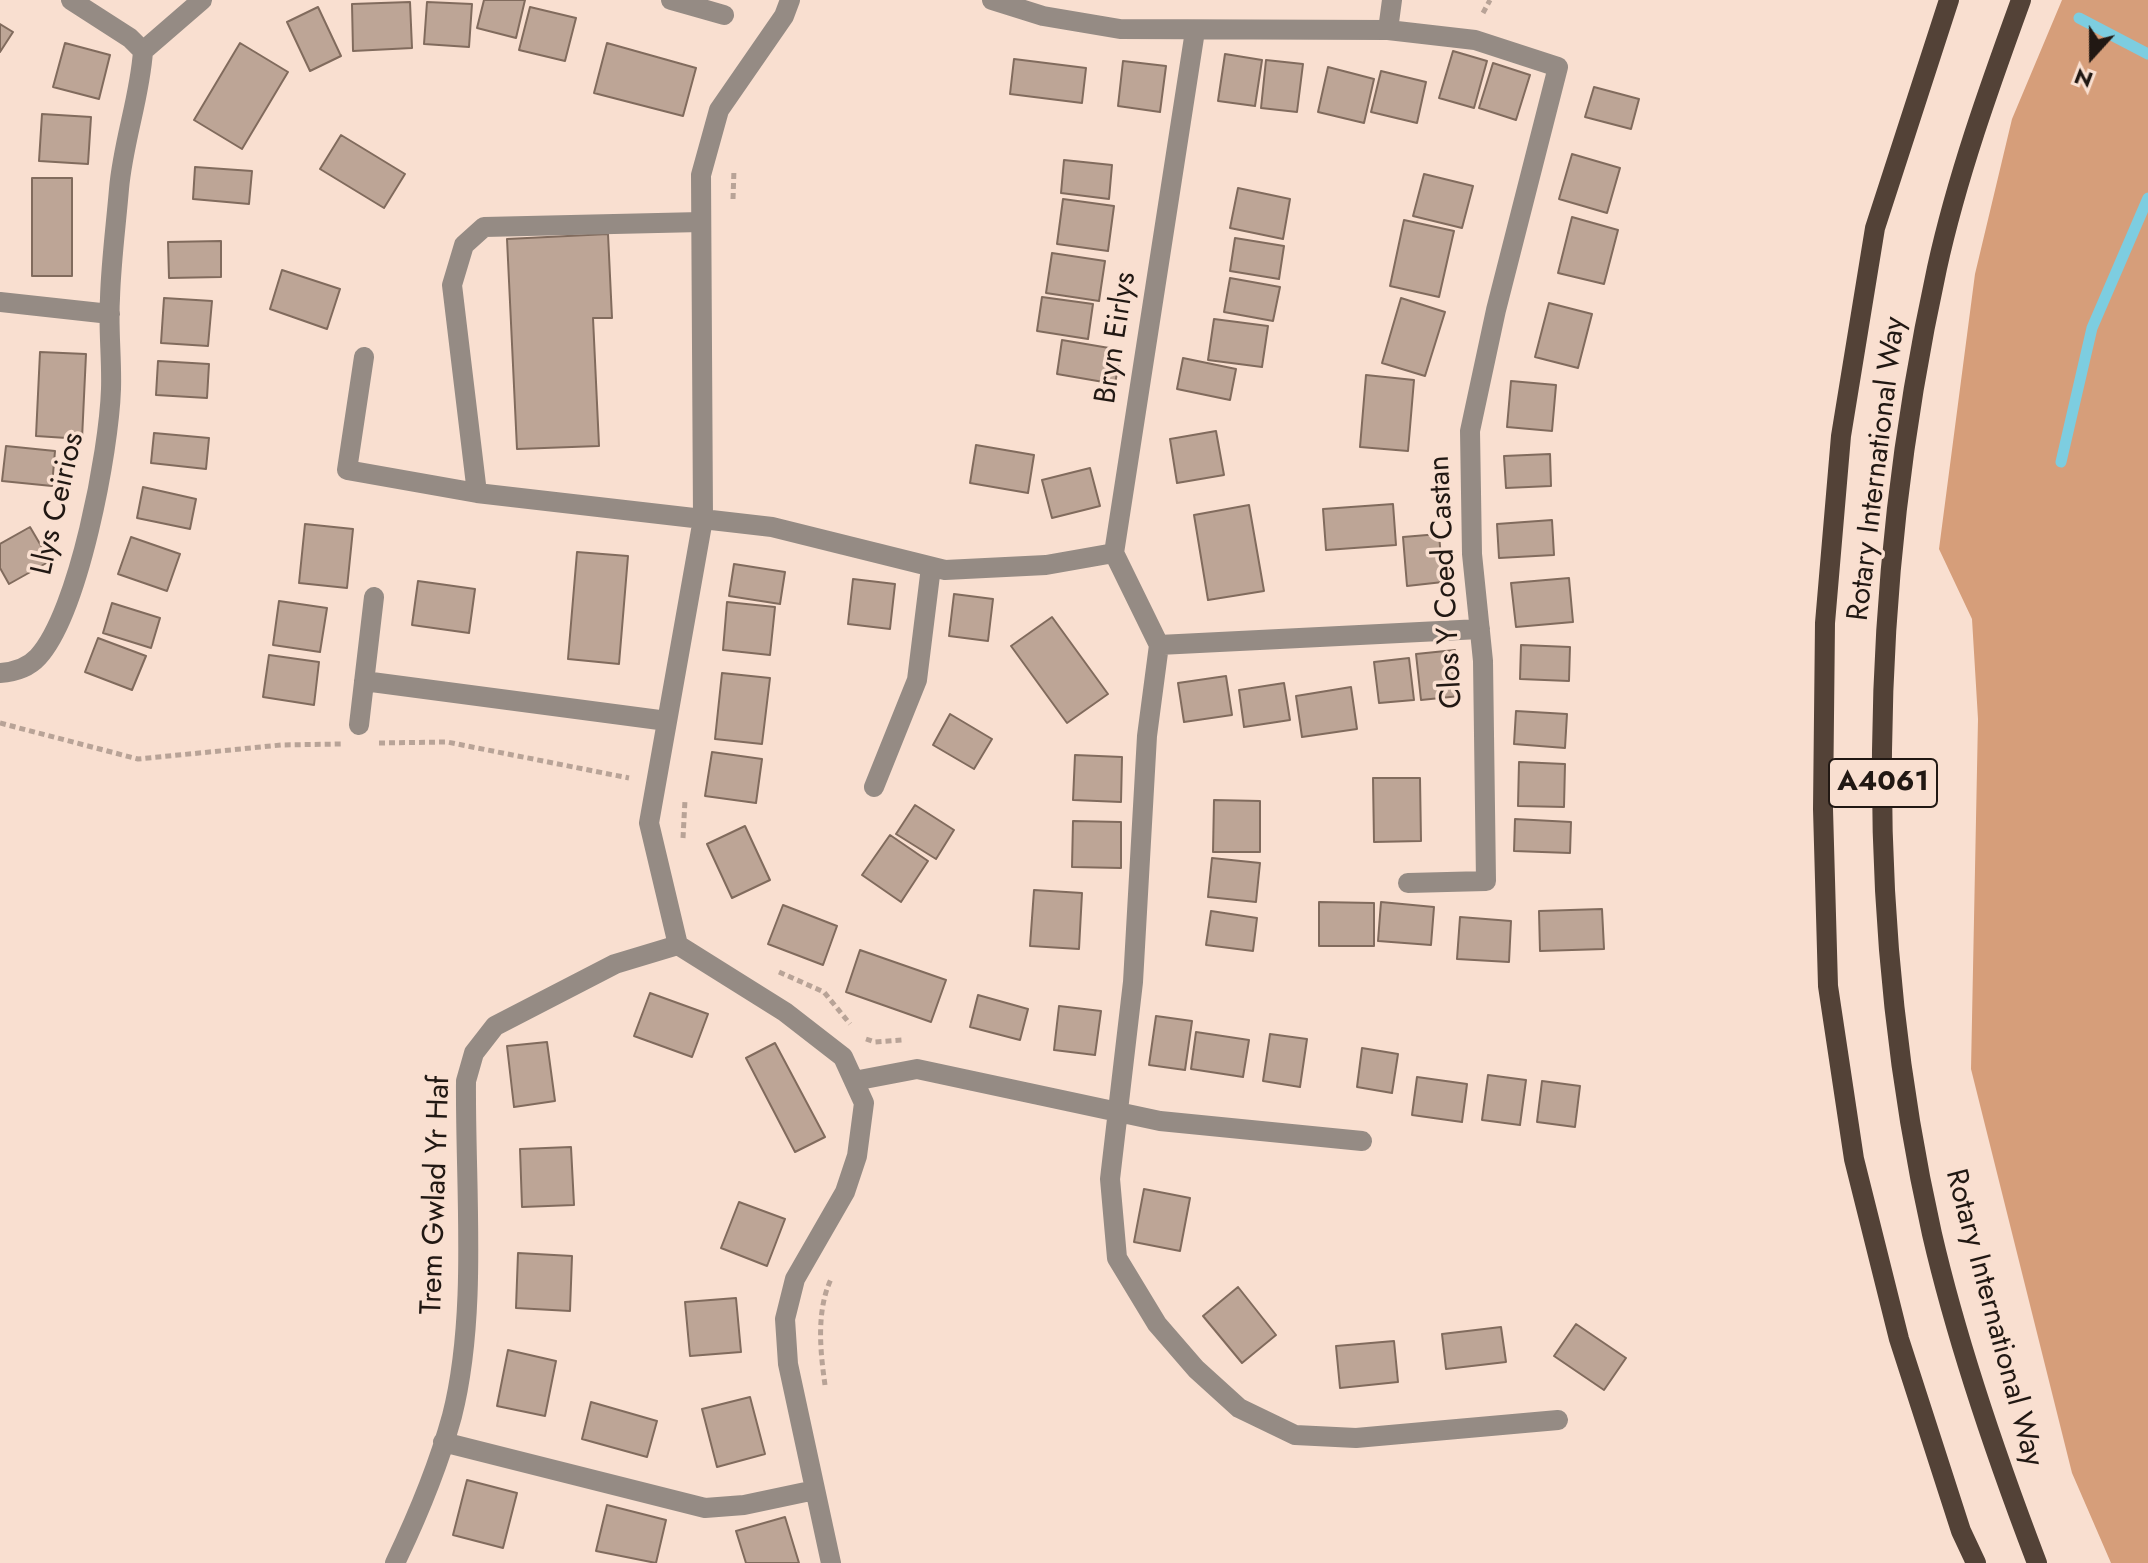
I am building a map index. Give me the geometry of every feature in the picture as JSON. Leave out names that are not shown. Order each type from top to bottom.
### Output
[{"type":"main road","name":"Rotary International Way","points":[[1949,0],[1875,228],[1841,436],[1825,623],[1823,809],[1828,986],[1854,1159],[1899,1339],[1961,1531],[1976,1563]]},
{"type":"main road","name":"Rotary International Way","points":[[2021,0],[1978,117],[1942,250],[1910,404],[1890,560],[1882,719],[1885,905],[1905,1089],[1932,1235],[1991,1443],[2037,1563]]},
{"type":"street","points":[[71,0],[130,38],[143,51],[202,0]]},
{"type":"street","points":[[671,0],[724,15]]},
{"type":"street","points":[[790,0],[784,16],[719,110],[701,175],[703,519],[649,823],[678,945],[808,1030],[843,1057],[864,1103],[857,1156],[845,1192],[795,1279],[785,1319],[788,1364],[831,1563]]},
{"type":"street","points":[[992,0],[1043,16],[1120,29],[1195,31],[1388,30],[1392,0]]},
{"type":"street","name":"Clos Y Coed Castan","points":[[1388,30],[1475,40],[1558,67],[1496,310],[1470,431],[1472,554],[1480,629],[1486,881],[1408,883]]},
{"type":"street","name":"Bryn Eirlys","points":[[1114,553],[1195,31]]},
{"type":"street","name":"Llys Ceirios","points":[[0,673],[25,668],[39,656],[68,597],[102,477],[111,390],[110,314],[120,176],[132,103],[142,75],[143,51]]},
{"type":"street","points":[[477,493],[452,285],[464,245],[484,227],[701,222]]},
{"type":"street","points":[[0,302],[110,314]]},
{"type":"street","points":[[364,357],[347,470],[477,493],[772,527],[945,570],[1046,565],[1114,553],[1159,645],[1147,736],[1133,982],[1110,1179],[1117,1258],[1157,1324],[1196,1369],[1239,1408],[1295,1435],[1356,1438],[1558,1420]]},
{"type":"street","points":[[874,787],[917,680],[931,567]]},
{"type":"street","points":[[358,734],[374,597]]},
{"type":"street","points":[[1159,645],[1480,629]]},
{"type":"street","points":[[364,681],[667,721]]},
{"type":"street","name":"Trem Gwlad Yr Haf","points":[[395,1563],[423,1504],[452,1414],[465,1318],[466,1081],[474,1053],[495,1026],[526,1008],[615,964],[678,945]]},
{"type":"street","points":[[854,1081],[917,1069],[1160,1121],[1362,1141]]},
{"type":"street","points":[[443,1442],[705,1508],[744,1505],[815,1490]]},
{"type":"path","points":[[732,203],[735,161]]},
{"type":"path","points":[[0,723],[138,759],[358,734]]},
{"type":"path","points":[[372,744],[447,742],[685,789],[683,850]]},
{"type":"path","points":[[768,966],[824,992],[852,1026]]},
{"type":"path","points":[[861,1037],[875,1042],[909,1039],[917,1069]]},
{"type":"path","points":[[825,1391],[820,1350],[825,1292],[839,1264]]},
{"type":"shaded area","points":[[2062,0],[2148,0],[2148,1563],[2111,1563],[2072,1473],[1971,1069],[1978,719],[1972,619],[1939,549],[1975,274],[2012,119]]},
{"type":"building","points":[[484,0],[525,0],[516,38],[477,28]]},
{"type":"building","points":[[410,2],[412,48],[353,51],[352,4]]},
{"type":"building","points":[[427,2],[472,4],[469,47],[424,44]]},
{"type":"building","points":[[318,7],[341,56],[310,71],[287,22]]},
{"type":"building","points":[[530,7],[576,18],[565,61],[519,50]]},
{"type":"building","points":[[0,24],[13,32],[0,52]]},
{"type":"building","points":[[65,43],[110,55],[99,99],[53,87]]},
{"type":"building","points":[[240,43],[288,72],[242,149],[194,120]]},
{"type":"building","points":[[607,43],[696,68],[683,116],[594,93]]},
{"type":"building","points":[[1453,51],[1487,61],[1474,108],[1439,98]]},
{"type":"building","points":[[1225,54],[1262,60],[1255,106],[1218,101]]},
{"type":"building","points":[[1014,59],[1086,68],[1082,103],[1010,94]]},
{"type":"building","points":[[1266,60],[1303,64],[1297,112],[1261,108]]},
{"type":"building","points":[[1123,61],[1166,66],[1160,112],[1118,106]]},
{"type":"building","points":[[1493,63],[1530,75],[1516,120],[1479,108]]},
{"type":"building","points":[[1328,67],[1374,79],[1364,123],[1318,112]]},
{"type":"building","points":[[1381,71],[1426,82],[1417,123],[1371,112]]},
{"type":"building","points":[[1594,87],[1639,99],[1631,129],[1585,117]]},
{"type":"building","points":[[42,114],[91,117],[88,164],[39,161]]},
{"type":"building","points":[[341,135],[405,174],[384,208],[320,169]]},
{"type":"building","points":[[1572,154],[1620,168],[1607,213],[1559,199]]},
{"type":"building","points":[[1064,160],[1112,165],[1109,199],[1061,193]]},
{"type":"building","points":[[195,167],[252,171],[249,204],[193,199]]},
{"type":"building","points":[[1424,174],[1473,186],[1462,228],[1413,216]]},
{"type":"building","points":[[32,178],[72,178],[72,276],[32,276]]},
{"type":"building","points":[[1238,188],[1290,199],[1283,239],[1230,228]]},
{"type":"building","points":[[1063,199],[1114,206],[1108,251],[1057,244]]},
{"type":"building","points":[[1572,217],[1618,230],[1604,284],[1558,273]]},
{"type":"building","points":[[1404,220],[1454,231],[1439,297],[1390,286]]},
{"type":"building","points":[[608,234],[612,318],[593,318],[599,446],[517,449],[507,239]]},
{"type":"building","points":[[1235,238],[1284,246],[1279,279],[1230,271]]},
{"type":"building","points":[[221,241],[221,277],[169,278],[168,242]]},
{"type":"building","points":[[1052,253],[1105,261],[1099,301],[1046,293]]},
{"type":"building","points":[[282,270],[340,289],[327,329],[270,309]]},
{"type":"building","points":[[1230,278],[1280,287],[1273,321],[1224,312]]},
{"type":"building","points":[[1042,297],[1093,304],[1088,339],[1037,331]]},
{"type":"building","points":[[164,298],[212,301],[208,346],[161,343]]},
{"type":"building","points":[[1401,298],[1445,312],[1425,376],[1382,363]]},
{"type":"building","points":[[1549,303],[1592,314],[1578,368],[1535,357]]},
{"type":"building","points":[[1214,319],[1268,326],[1262,367],[1208,360]]},
{"type":"building","points":[[1062,340],[1121,350],[1115,384],[1057,374]]},
{"type":"building","points":[[40,352],[86,354],[82,439],[36,436]]},
{"type":"building","points":[[1183,358],[1236,369],[1230,400],[1177,389]]},
{"type":"building","points":[[158,361],[209,364],[207,398],[156,395]]},
{"type":"building","points":[[1366,375],[1414,380],[1408,451],[1360,447]]},
{"type":"building","points":[[1511,381],[1556,385],[1552,431],[1507,427]]},
{"type":"building","points":[[1216,431],[1224,475],[1177,483],[1170,439]]},
{"type":"building","points":[[154,433],[209,438],[206,469],[151,463]]},
{"type":"building","points":[[976,445],[1034,455],[1028,493],[970,483]]},
{"type":"building","points":[[6,446],[55,451],[52,486],[2,481]]},
{"type":"building","points":[[1550,454],[1551,486],[1506,488],[1504,456]]},
{"type":"building","points":[[1090,468],[1100,506],[1052,518],[1042,480]]},
{"type":"building","points":[[143,487],[196,499],[190,529],[137,518]]},
{"type":"building","points":[[1393,504],[1396,545],[1326,550],[1323,509]]},
{"type":"building","points":[[1249,505],[1264,591],[1208,600],[1194,515]]},
{"type":"building","points":[[1552,520],[1554,555],[1499,558],[1497,524]]},
{"type":"building","points":[[305,524],[353,529],[347,588],[299,583]]},
{"type":"building","points":[[30,527],[50,561],[9,584],[0,568],[0,544]]},
{"type":"building","points":[[1439,534],[1443,582],[1407,586],[1403,537]]},
{"type":"building","points":[[131,537],[180,554],[167,591],[118,574]]},
{"type":"building","points":[[577,552],[628,556],[619,664],[568,659]]},
{"type":"building","points":[[734,564],[785,572],[780,604],[729,596]]},
{"type":"building","points":[[1569,578],[1573,622],[1516,627],[1511,583]]},
{"type":"building","points":[[853,579],[895,584],[890,629],[848,624]]},
{"type":"building","points":[[418,581],[475,589],[469,633],[412,625]]},
{"type":"building","points":[[954,594],[993,599],[988,641],[949,636]]},
{"type":"building","points":[[279,601],[327,608],[320,652],[273,645]]},
{"type":"building","points":[[727,602],[775,607],[770,655],[723,650]]},
{"type":"building","points":[[112,603],[160,618],[151,648],[103,633]]},
{"type":"building","points":[[1052,617],[1108,694],[1067,723],[1011,646]]},
{"type":"building","points":[[98,638],[146,656],[132,690],[85,672]]},
{"type":"building","points":[[1521,645],[1570,647],[1569,681],[1520,679]]},
{"type":"building","points":[[1455,650],[1460,696],[1421,700],[1416,654]]},
{"type":"building","points":[[269,655],[319,662],[314,705],[263,697]]},
{"type":"building","points":[[1409,658],[1414,700],[1379,703],[1374,662]]},
{"type":"building","points":[[722,673],[770,678],[762,744],[715,739]]},
{"type":"building","points":[[1226,676],[1232,715],[1184,722],[1178,683]]},
{"type":"building","points":[[1284,683],[1290,720],[1244,727],[1239,690]]},
{"type":"building","points":[[1351,687],[1357,729],[1302,737],[1296,696]]},
{"type":"building","points":[[1516,711],[1567,714],[1565,748],[1514,744]]},
{"type":"building","points":[[950,714],[992,739],[974,769],[933,745]]},
{"type":"building","points":[[712,752],[762,759],[756,803],[705,796]]},
{"type":"building","points":[[1075,755],[1122,757],[1121,802],[1073,800]]},
{"type":"building","points":[[1519,762],[1565,764],[1564,807],[1518,806]]},
{"type":"building","points":[[1373,778],[1420,778],[1421,841],[1374,842]]},
{"type":"building","points":[[1214,800],[1260,801],[1260,852],[1213,852]]},
{"type":"building","points":[[915,805],[954,830],[936,859],[896,834]]},
{"type":"building","points":[[1515,819],[1571,822],[1570,853],[1514,851]]},
{"type":"building","points":[[1073,821],[1121,822],[1121,868],[1072,867]]},
{"type":"building","points":[[745,826],[770,880],[732,898],[707,844]]},
{"type":"building","points":[[890,835],[928,861],[901,902],[862,875]]},
{"type":"building","points":[[1212,858],[1260,863],[1256,902],[1208,897]]},
{"type":"building","points":[[1034,890],[1082,893],[1079,949],[1030,946]]},
{"type":"building","points":[[1319,902],[1374,903],[1374,946],[1319,946]]},
{"type":"building","points":[[1381,902],[1434,907],[1431,945],[1378,941]]},
{"type":"building","points":[[783,905],[837,926],[823,965],[768,944]]},
{"type":"building","points":[[1602,909],[1604,949],[1540,951],[1539,911]]},
{"type":"building","points":[[1211,911],[1257,918],[1253,951],[1206,945]]},
{"type":"building","points":[[1460,917],[1511,921],[1509,962],[1457,959]]},
{"type":"building","points":[[860,950],[946,980],[931,1022],[846,992]]},
{"type":"building","points":[[650,993],[708,1014],[692,1057],[634,1036]]},
{"type":"building","points":[[978,995],[1028,1009],[1020,1040],[970,1027]]},
{"type":"building","points":[[1059,1006],[1101,1011],[1095,1055],[1054,1050]]},
{"type":"building","points":[[1156,1016],[1192,1021],[1185,1070],[1149,1065]]},
{"type":"building","points":[[1196,1032],[1249,1040],[1243,1077],[1191,1069]]},
{"type":"building","points":[[1270,1034],[1307,1039],[1300,1087],[1263,1081]]},
{"type":"building","points":[[547,1042],[555,1101],[514,1107],[507,1046]]},
{"type":"building","points":[[775,1043],[825,1137],[795,1152],[746,1058]]},
{"type":"building","points":[[1362,1048],[1398,1054],[1392,1093],[1357,1087]]},
{"type":"building","points":[[1488,1075],[1526,1080],[1520,1125],[1482,1120]]},
{"type":"building","points":[[1417,1077],[1467,1084],[1462,1122],[1412,1115]]},
{"type":"building","points":[[1542,1081],[1580,1086],[1575,1127],[1537,1122]]},
{"type":"building","points":[[571,1147],[574,1205],[522,1207],[520,1149]]},
{"type":"building","points":[[1144,1189],[1190,1198],[1180,1251],[1134,1242]]},
{"type":"building","points":[[739,1202],[785,1219],[767,1266],[721,1248]]},
{"type":"building","points":[[518,1253],[572,1256],[570,1311],[516,1308]]},
{"type":"building","points":[[1238,1287],[1276,1335],[1242,1363],[1203,1316]]},
{"type":"building","points":[[736,1298],[741,1352],[690,1356],[685,1302]]},
{"type":"building","points":[[1576,1324],[1626,1358],[1604,1390],[1554,1356]]},
{"type":"building","points":[[1501,1327],[1506,1362],[1446,1369],[1442,1334]]},
{"type":"building","points":[[1394,1341],[1398,1382],[1340,1388],[1336,1346]]},
{"type":"building","points":[[508,1350],[556,1361],[545,1416],[497,1406]]},
{"type":"building","points":[[750,1397],[765,1454],[717,1467],[702,1409]]},
{"type":"building","points":[[591,1402],[657,1421],[647,1457],[582,1439]]},
{"type":"building","points":[[467,1480],[517,1493],[503,1548],[453,1535]]},
{"type":"building","points":[[607,1505],[666,1520],[656,1563],[596,1551]]},
{"type":"building","points":[[785,1517],[799,1563],[746,1563],[736,1531]]},
{"type":"waterway","points":[[2079,18],[2148,54]]},
{"type":"waterway","points":[[2061,462],[2092,328],[2148,198]]}]
